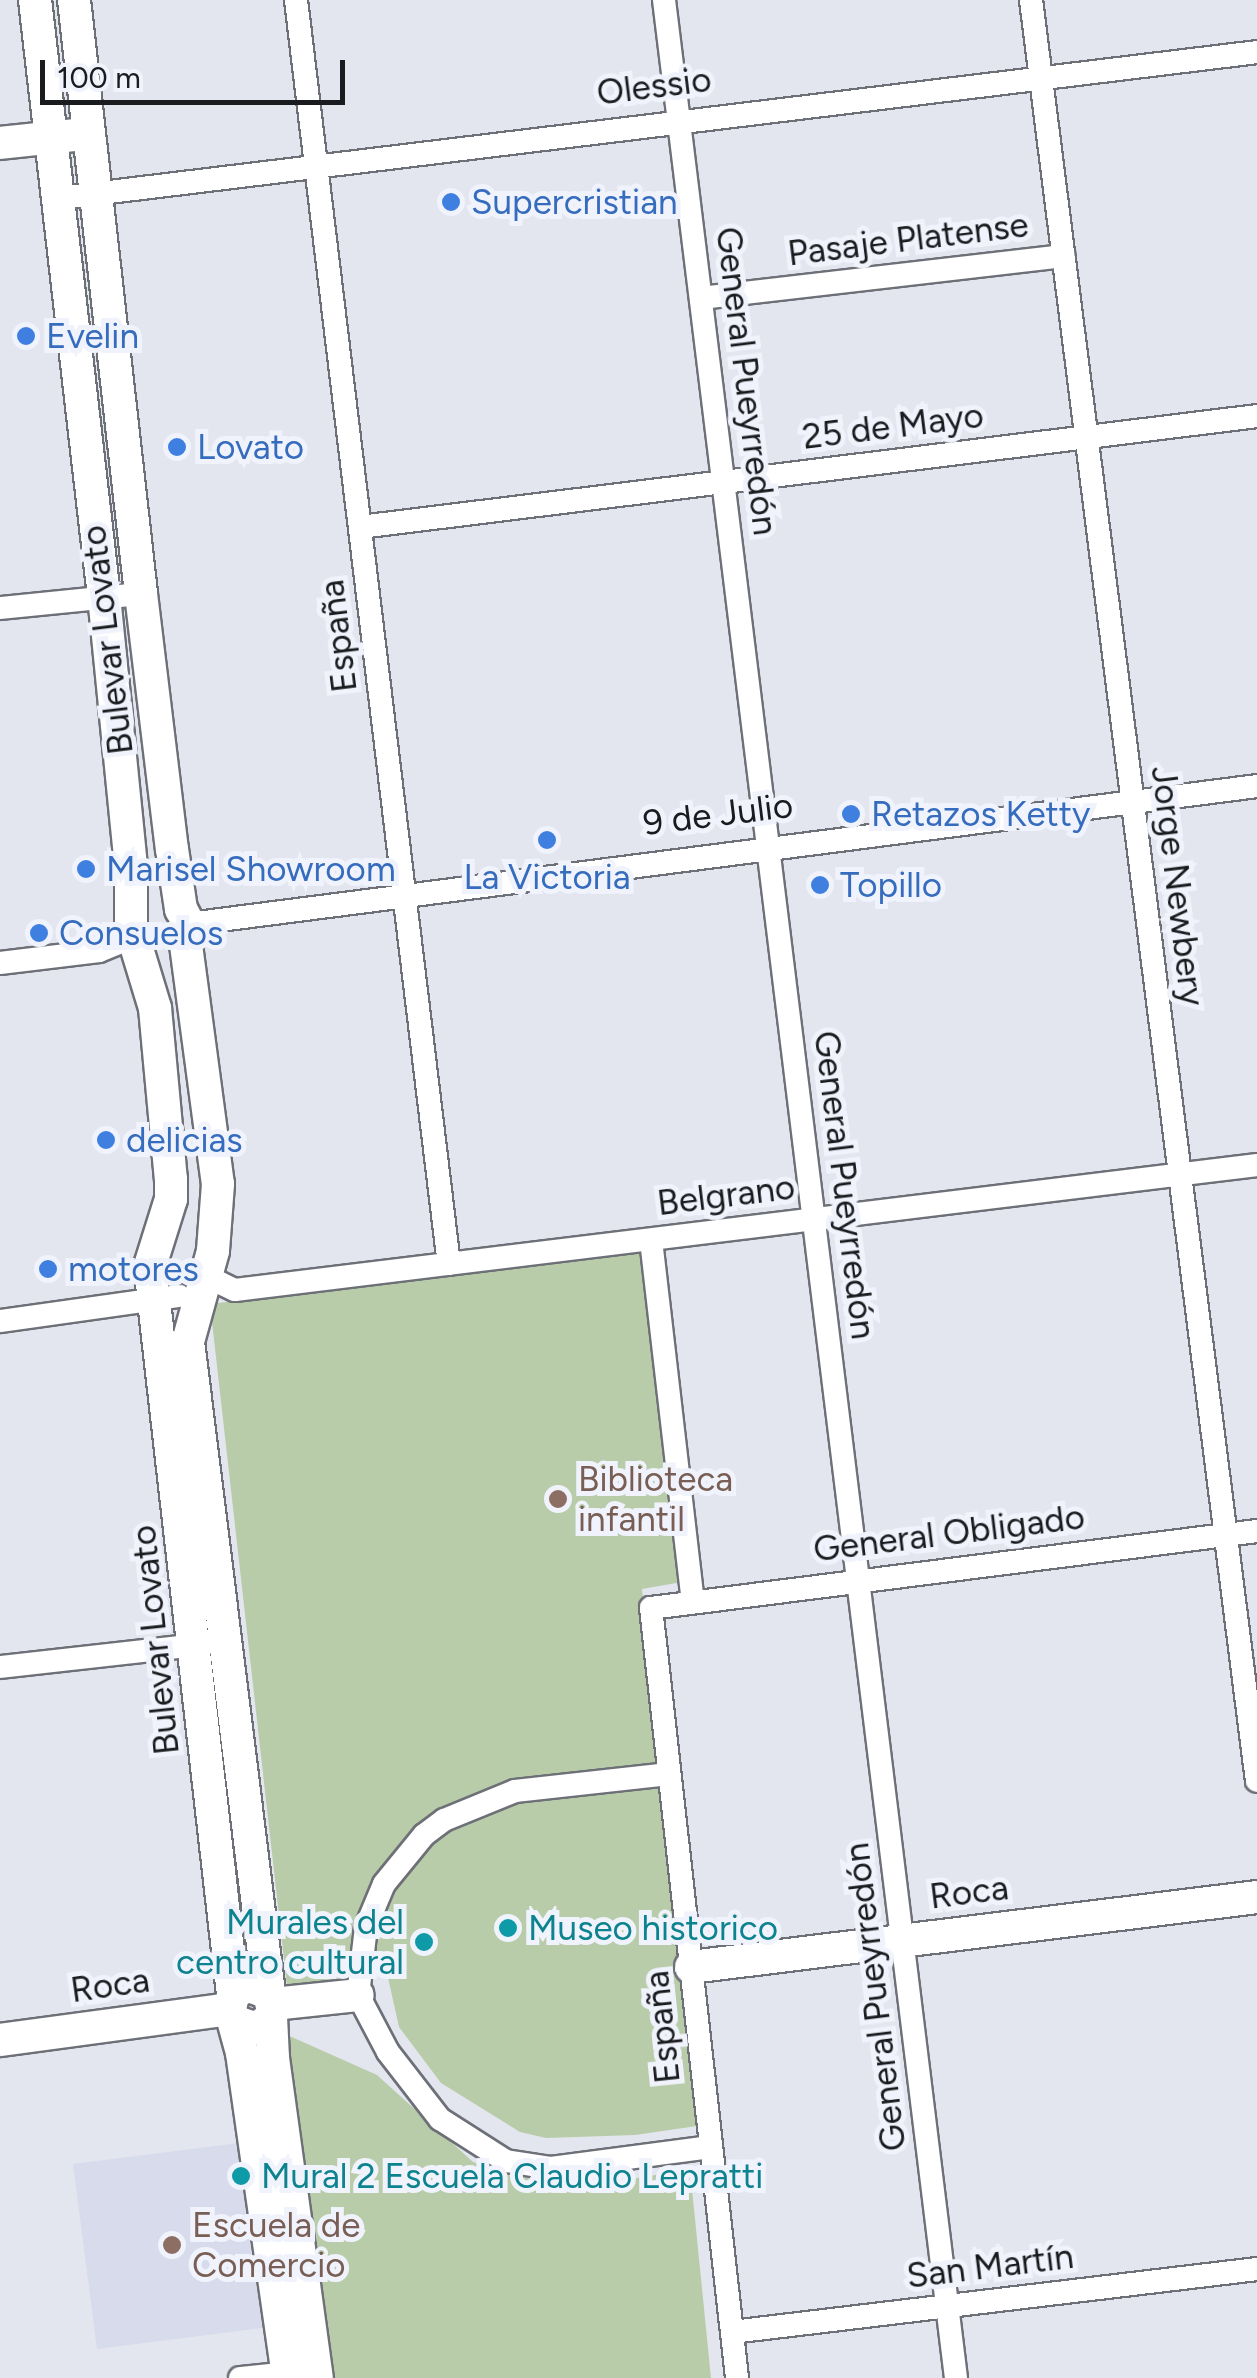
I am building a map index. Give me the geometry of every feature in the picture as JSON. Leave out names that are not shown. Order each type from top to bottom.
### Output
[{"type":"main road","name":"Bulevar Lovato","points":[[36,0],[104,596],[134,935],[155,1008],[170,1199],[188,1342],[233,2009],[302,2375]]},
{"type":"main road","name":"Bulevar Lovato","points":[[74,0],[141,594],[218,1184],[216,1236],[180,1278],[210,1644],[271,2004],[272,2058],[302,2375]]},
{"type":"main road","points":[[0,144],[92,133]]},
{"type":"main road","name":"9 de Julio","points":[[154,901],[185,926],[162,960],[134,935],[154,901]]},
{"type":"main road","name":"Roca","points":[[691,1967],[1257,1897]]},
{"type":"main road","name":"Roca","points":[[0,2040],[233,2009],[255,2028],[271,2004],[358,1996]]},
{"type":"street","name":"España","points":[[296,0],[449,1264]]},
{"type":"street","name":"General Pueyrredón","points":[[664,0],[956,2378]]},
{"type":"street","name":"Jorge Newbery","points":[[1031,0],[1257,1781]]},
{"type":"street","name":"Olessio","points":[[60,198],[1257,52]]},
{"type":"street","name":"Pasaje Platense","points":[[701,298],[1064,256]]},
{"type":"street","name":"25 de Mayo","points":[[360,527],[1257,416]]},
{"type":"street","points":[[0,608],[141,594]]},
{"type":"street","name":"9 de Julio","points":[[185,926],[1257,786]]},
{"type":"street","points":[[0,962],[99,951],[134,935]]},
{"type":"street","name":"Belgrano","points":[[0,1321],[180,1278],[235,1290],[1257,1164]]},
{"type":"street","points":[[650,1240],[694,1602]]},
{"type":"street","name":"General Obligado","points":[[651,1608],[1257,1531]]},
{"type":"street","name":"España","points":[[651,1608],[736,2378]]},
{"type":"street","points":[[0,1667],[210,1644]]},
{"type":"street","points":[[670,1774],[515,1791],[444,1820],[424,1835],[384,1884],[366,1927],[358,1996],[388,2052],[440,2119],[506,2160],[551,2168],[711,2147]]},
{"type":"street","name":"San Martín","points":[[732,2332],[1257,2268]]},
{"type":"street","points":[[240,2378],[302,2375]]},
{"type":"shaded area","name":"Escuela de Comercio","points":[[247,2142],[270,2327],[97,2349],[73,2164]]},
{"type":"green space","points":[[644,1253],[682,1582],[642,1589],[697,2126],[635,2135],[546,2138],[520,2132],[441,2083],[399,2027],[387,1973],[287,1986],[210,1304]]},
{"type":"green space","points":[[285,2034],[377,2075],[473,2162],[568,2190],[690,2169],[711,2378],[331,2378]]},
{"type":"place","name":"Supercristian","points":[[451,202]]},
{"type":"place","name":"Evelin","points":[[26,336]]},
{"type":"place","name":"Lovato","points":[[177,447]]},
{"type":"place","name":"Retazos Ketty","points":[[851,814]]},
{"type":"place","name":"La Victoria","points":[[547,840]]},
{"type":"place","name":"Marisel Showroom","points":[[86,869]]},
{"type":"place","name":"Topillo","points":[[820,885]]},
{"type":"place","name":"Consuelos","points":[[39,933]]},
{"type":"place","name":"delicias","points":[[106,1140]]},
{"type":"place","name":"motores","points":[[48,1269]]},
{"type":"place","name":"Biblioteca infantil","points":[[558,1499]]},
{"type":"place","name":"Museo historico","points":[[508,1928]]},
{"type":"place","name":"Murales del centro cultural","points":[[424,1942]]},
{"type":"place","name":"Mural 2 Escuela Claudio Lepratti","points":[[241,2176]]},
{"type":"place","name":"Escuela de Comercio","points":[[172,2245]]}]
